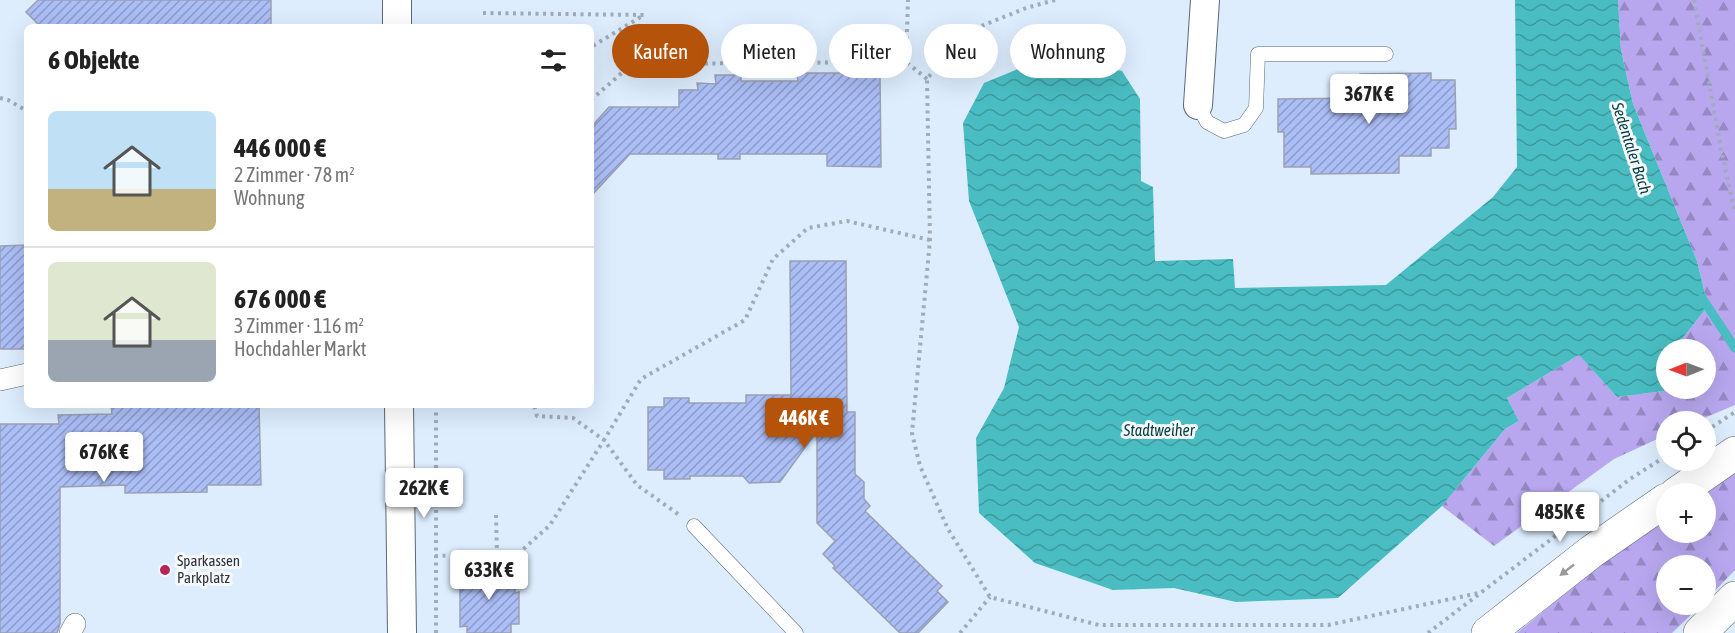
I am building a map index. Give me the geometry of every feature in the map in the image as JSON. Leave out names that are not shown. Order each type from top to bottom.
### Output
[{"type":"street","points":[[397,0],[397,24]]},
{"type":"street","points":[[1198,105],[1205,0]]},
{"type":"street","points":[[0,380],[24,375]]},
{"type":"street","points":[[399,408],[402,633]]},
{"type":"street","points":[[1692,483],[1735,453]]},
{"type":"street","points":[[1488,633],[1591,552],[1656,507]]},
{"type":"street","points":[[1700,633],[1735,598]]},
{"type":"lane","points":[[1198,105],[1207,122],[1224,131],[1244,125],[1257,108],[1258,54],[1386,54]]},
{"type":"lane","points":[[694,525],[796,633]]},
{"type":"path","points":[[907,24],[908,0]]},
{"type":"path","points":[[1055,0],[1026,8],[964,33],[927,79],[930,240],[912,433],[920,466],[948,529],[990,597],[1099,625],[1328,625],[1479,593]]},
{"type":"path","points":[[1694,0],[1735,212]]},
{"type":"path","points":[[483,13],[644,15],[594,45]]},
{"type":"path","points":[[594,97],[632,64],[829,63]]},
{"type":"path","points":[[912,67],[927,79]]},
{"type":"path","points":[[0,98],[24,109]]},
{"type":"path","points":[[435,556],[519,553],[550,525],[641,379],[745,320],[773,259],[808,228],[847,220],[930,240]]},
{"type":"path","points":[[436,408],[436,633]]},
{"type":"path","points":[[535,408],[537,416],[573,418],[604,440],[637,484],[694,525]]},
{"type":"path","points":[[1716,424],[1735,412]]},
{"type":"path","points":[[1428,633],[1630,479],[1656,462]]},
{"type":"path","points":[[496,515],[497,554]]},
{"type":"path","points":[[960,633],[990,597]]},
{"type":"green space","points":[[1618,0],[1735,0],[1735,405],[1716,413],[1716,411],[1656,411],[1656,440],[1614,459],[1494,546],[1442,506],[1505,429],[1519,421],[1507,398],[1579,355],[1617,397],[1656,392],[1656,399],[1716,399],[1716,339],[1682,339],[1708,306],[1697,261],[1633,104],[1621,50]]},
{"type":"green space","points":[[1735,473],[1735,570],[1716,590],[1716,555],[1656,555],[1656,615],[1691,615],[1672,633],[1517,633],[1587,575],[1656,527],[1656,543],[1716,543],[1716,487]]},
{"type":"water","name":"Stadtweiher","points":[[1515,0],[1618,0],[1621,50],[1633,104],[1697,261],[1708,306],[1682,339],[1656,339],[1656,392],[1617,397],[1579,355],[1507,398],[1519,421],[1505,429],[1442,506],[1338,598],[1236,602],[1174,588],[1113,590],[1035,563],[979,513],[976,438],[1004,388],[1019,327],[969,201],[963,123],[984,83],[1010,72],[1010,78],[1126,77],[1140,99],[1141,181],[1153,187],[1155,261],[1233,259],[1235,288],[1386,285],[1493,197],[1517,167]]},
{"type":"building","points":[[38,0],[271,0],[271,24],[38,24],[26,12]]},
{"type":"building","points":[[817,73],[829,73],[829,78],[880,78],[881,167],[827,166],[827,154],[740,154],[740,159],[718,159],[718,154],[630,154],[594,193],[594,124],[609,107],[679,107],[679,90],[698,90],[697,83],[716,84],[715,75],[721,75],[721,78],[741,78],[741,81],[798,81],[798,78],[817,78]]},
{"type":"building","points":[[1431,73],[1431,80],[1455,80],[1456,129],[1449,129],[1449,148],[1431,148],[1431,156],[1399,156],[1399,173],[1311,174],[1311,167],[1284,167],[1284,132],[1278,132],[1278,99],[1361,98],[1360,74]]},
{"type":"building","points":[[24,245],[24,349],[0,349],[0,246]]},
{"type":"building","points":[[790,261],[846,261],[847,412],[855,412],[855,474],[864,482],[864,499],[870,506],[865,511],[942,586],[937,591],[948,602],[918,633],[900,633],[833,568],[835,566],[823,554],[835,541],[817,523],[817,431],[780,482],[749,483],[743,476],[690,476],[690,479],[664,479],[664,470],[648,470],[648,407],[664,407],[664,398],[689,398],[689,403],[746,403],[746,395],[791,395]]},
{"type":"building","points":[[111,408],[259,408],[261,485],[207,485],[207,492],[125,493],[125,485],[60,487],[60,624],[57,633],[0,633],[0,424],[59,424],[58,415],[112,414]]},
{"type":"building","points":[[460,570],[515,570],[515,593],[519,592],[519,624],[511,624],[511,633],[467,633],[467,626],[460,627]]},
{"type":"waterway","name":"Sedentaler Bach","points":[[1702,298],[1735,348]]},
{"type":"place","name":"Sparkassen Parkplatz","points":[[165,570]]}]
